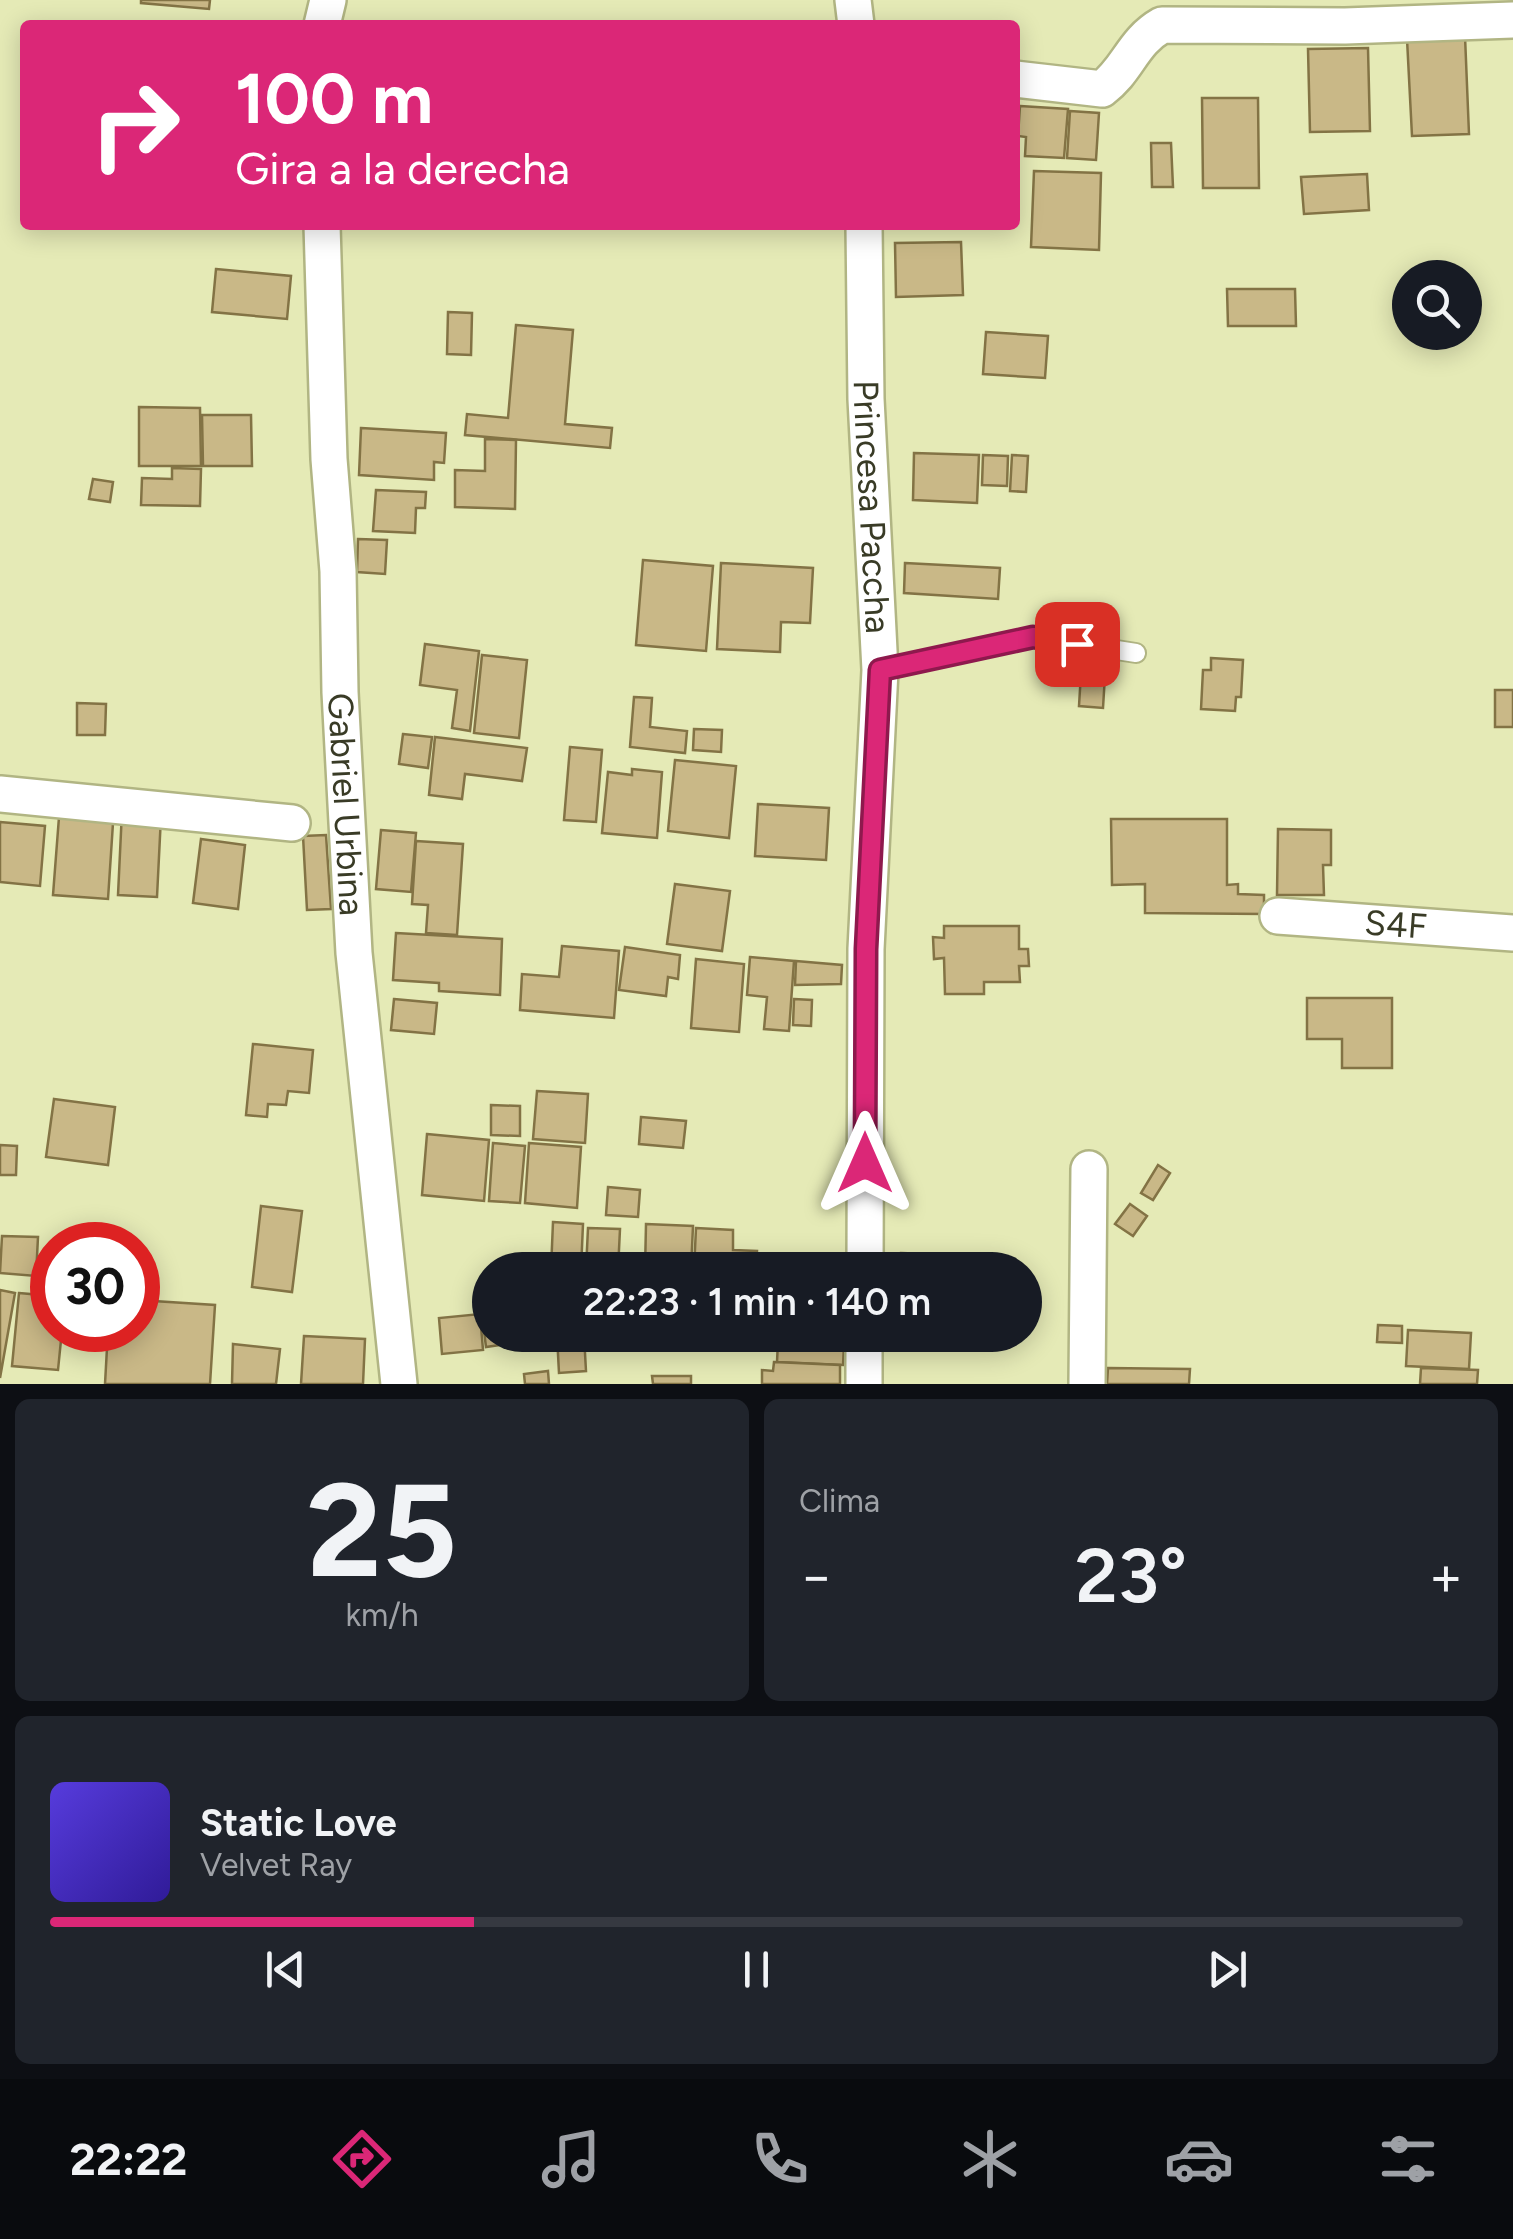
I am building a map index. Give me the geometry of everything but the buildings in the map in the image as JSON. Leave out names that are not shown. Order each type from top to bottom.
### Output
[{"type":"street","points":[[1020,80],[1102,89],[1116,79],[1144,36],[1162,25],[1345,26],[1513,20]]},
{"type":"street","name":"Gabriel Urbina","points":[[322,230],[329,459],[338,571],[340,692],[354,953],[399,1384]]},
{"type":"street","name":"Princesa Paccha","points":[[864,230],[866,399],[880,670],[866,949],[864,1252]]},
{"type":"street","points":[[0,794],[292,823]]},
{"type":"street","name":"S4F","points":[[1278,916],[1513,933]]},
{"type":"street","points":[[1087,1384],[1089,1168]]},
{"type":"street","points":[[864,1352],[864,1384]]},
{"type":"lane","points":[[880,670],[1033,637],[1136,653]]},
{"type":"route","points":[[865,1163],[866,949],[880,670],[1033,637],[1077,644]]}]
